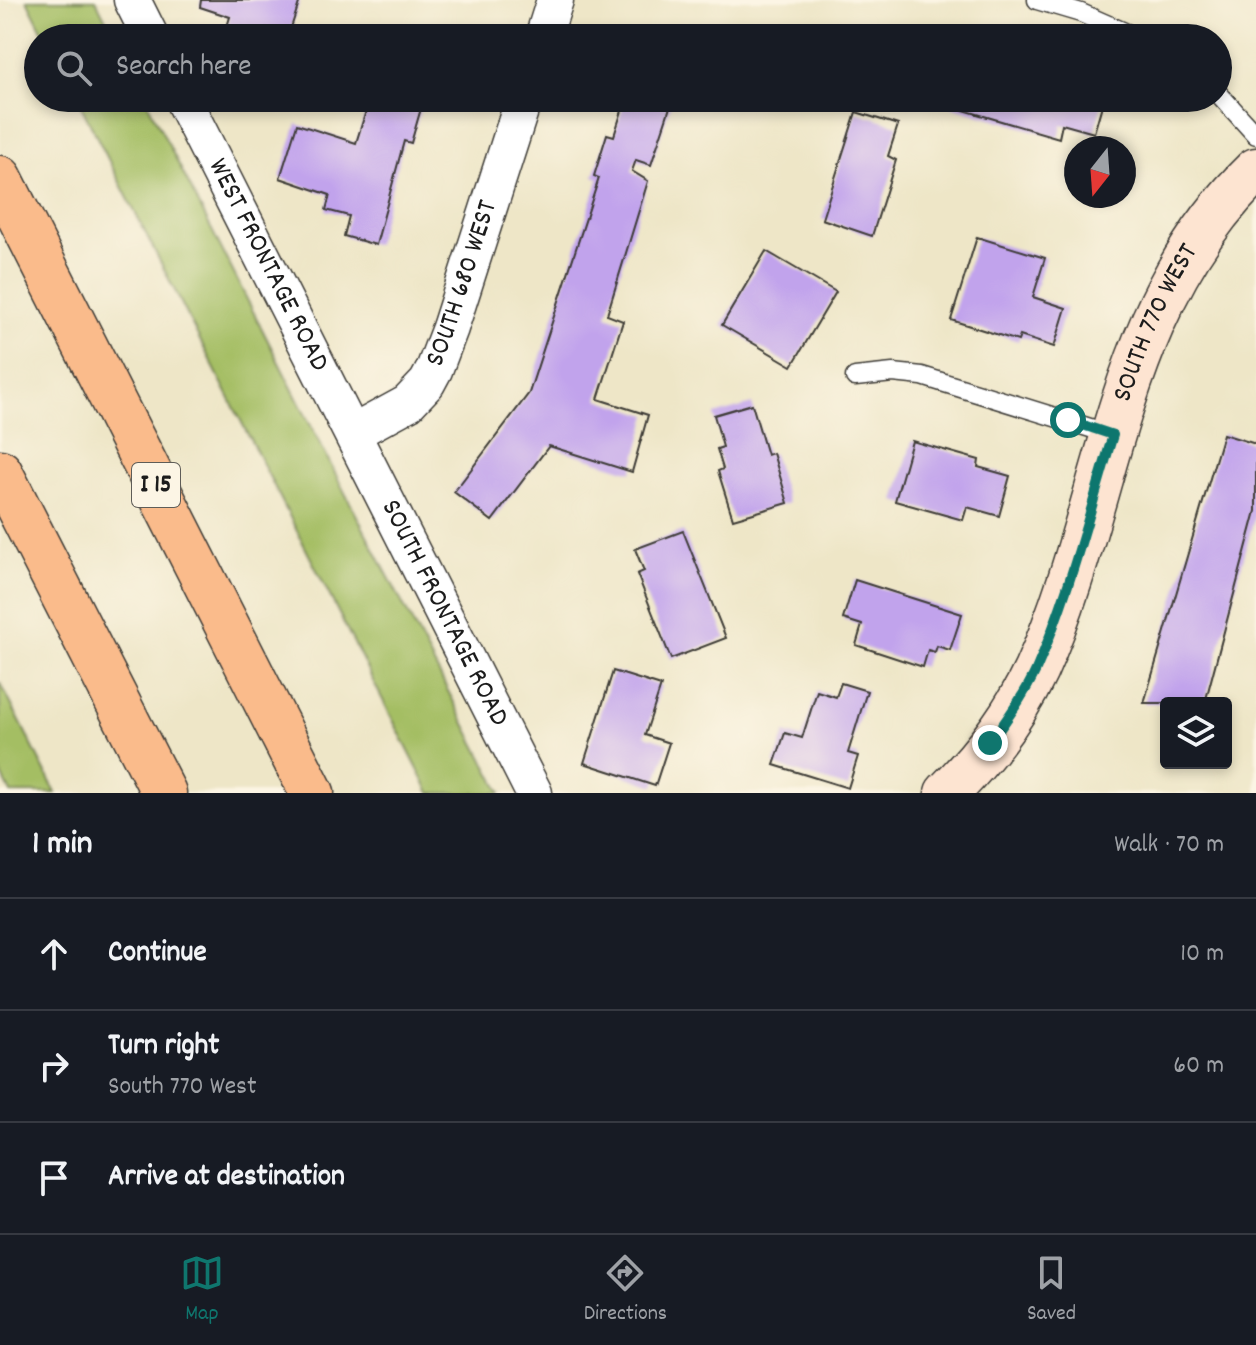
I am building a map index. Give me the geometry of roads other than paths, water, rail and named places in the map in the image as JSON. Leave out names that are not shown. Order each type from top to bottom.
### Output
[{"type":"highway","name":"I 15","points":[[0,178],[312,793]]},
{"type":"highway","points":[[0,472],[164,793]]},
{"type":"street","points":[[132,0],[144,24]]},
{"type":"street","points":[[547,24],[555,0]]},
{"type":"street","name":"WEST FRONTAGE ROAD","points":[[189,112],[353,433]]},
{"type":"street","name":"SOUTH 680 WEST","points":[[353,433],[408,403],[427,383],[434,370],[519,112]]},
{"type":"street","name":"SOUTH 770 WEST","points":[[947,793],[990,743],[1035,672],[1064,593],[1139,356],[1167,287],[1205,228],[1256,170]]},
{"type":"street","name":"SOUTH FRONTAGE ROAD","points":[[353,433],[534,793]]},
{"type":"lane","points":[[1037,0],[1106,24]]},
{"type":"lane","points":[[1232,108],[1256,135]]},
{"type":"lane","points":[[855,377],[893,373],[922,376],[1113,435]]}]
